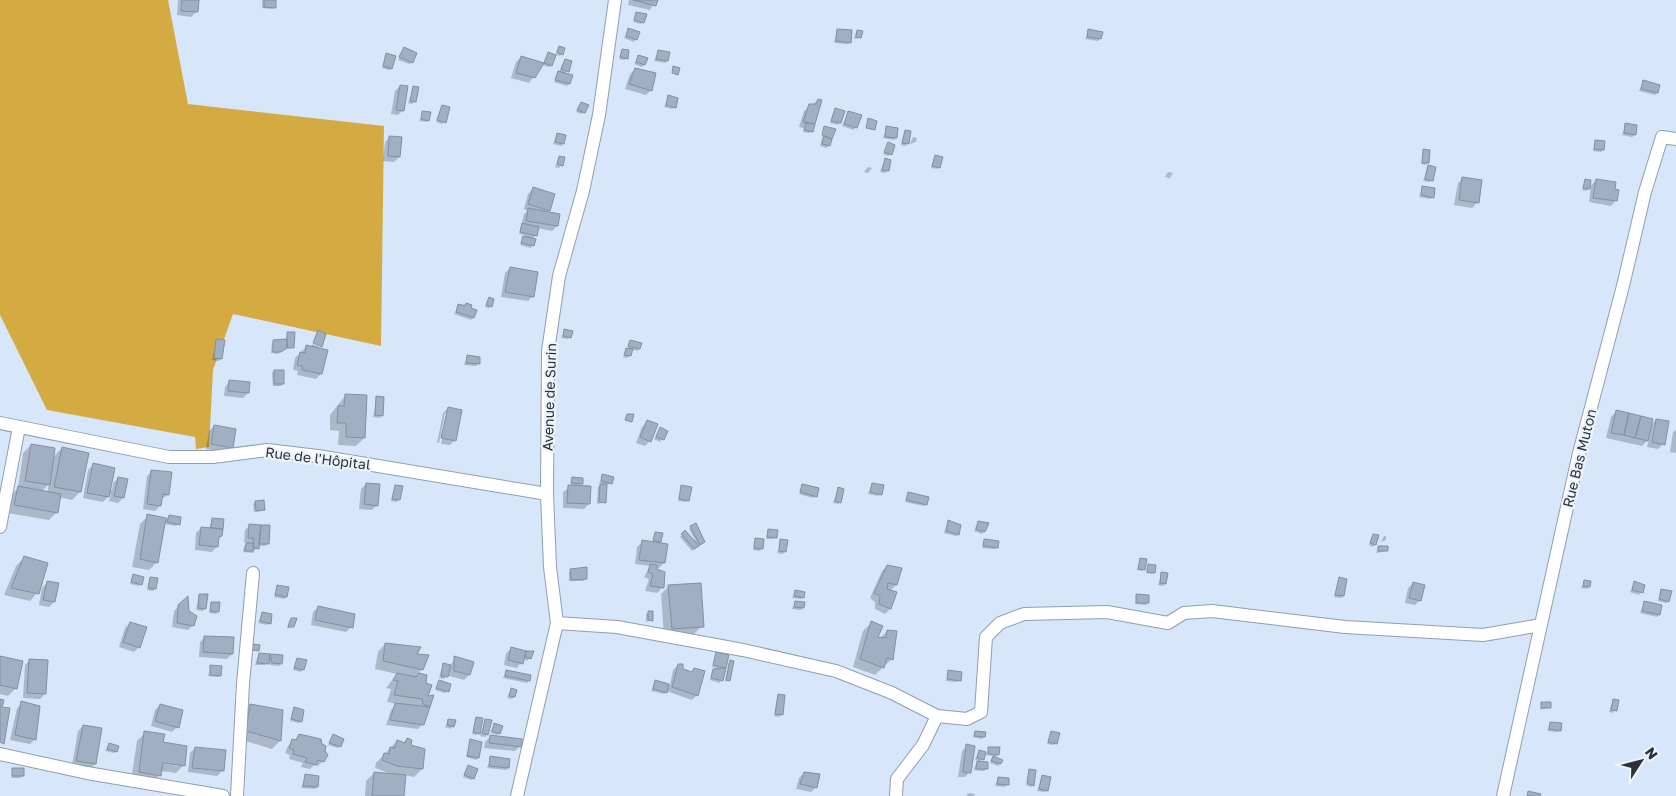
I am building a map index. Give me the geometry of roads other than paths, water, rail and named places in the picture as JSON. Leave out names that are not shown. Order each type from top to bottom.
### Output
[{"type":"street","name":"Avenue de Surin","points":[[517,796],[557,624],[550,567],[547,494],[548,351],[559,276],[583,191],[600,115],[615,0]]},
{"type":"street","name":"Rue Bas Muton","points":[[1503,796],[1579,453],[1623,286],[1645,192],[1662,137],[1676,139]]},
{"type":"street","name":"Rue de l'Hôpital","points":[[0,423],[169,457],[213,457],[267,450],[328,457],[547,494]]},
{"type":"street","points":[[0,527],[19,427]]},
{"type":"street","points":[[238,796],[243,684],[253,573]]},
{"type":"street","points":[[557,624],[617,627],[752,652],[836,671],[892,692],[937,716],[967,719],[981,712],[986,638],[1000,623],[1024,614],[1107,612],[1168,623],[1184,614],[1212,611],[1345,627],[1483,635],[1541,625]]},
{"type":"street","points":[[896,796],[897,779],[923,745],[937,716]]},
{"type":"street","points":[[0,754],[87,773],[223,796]]}]
